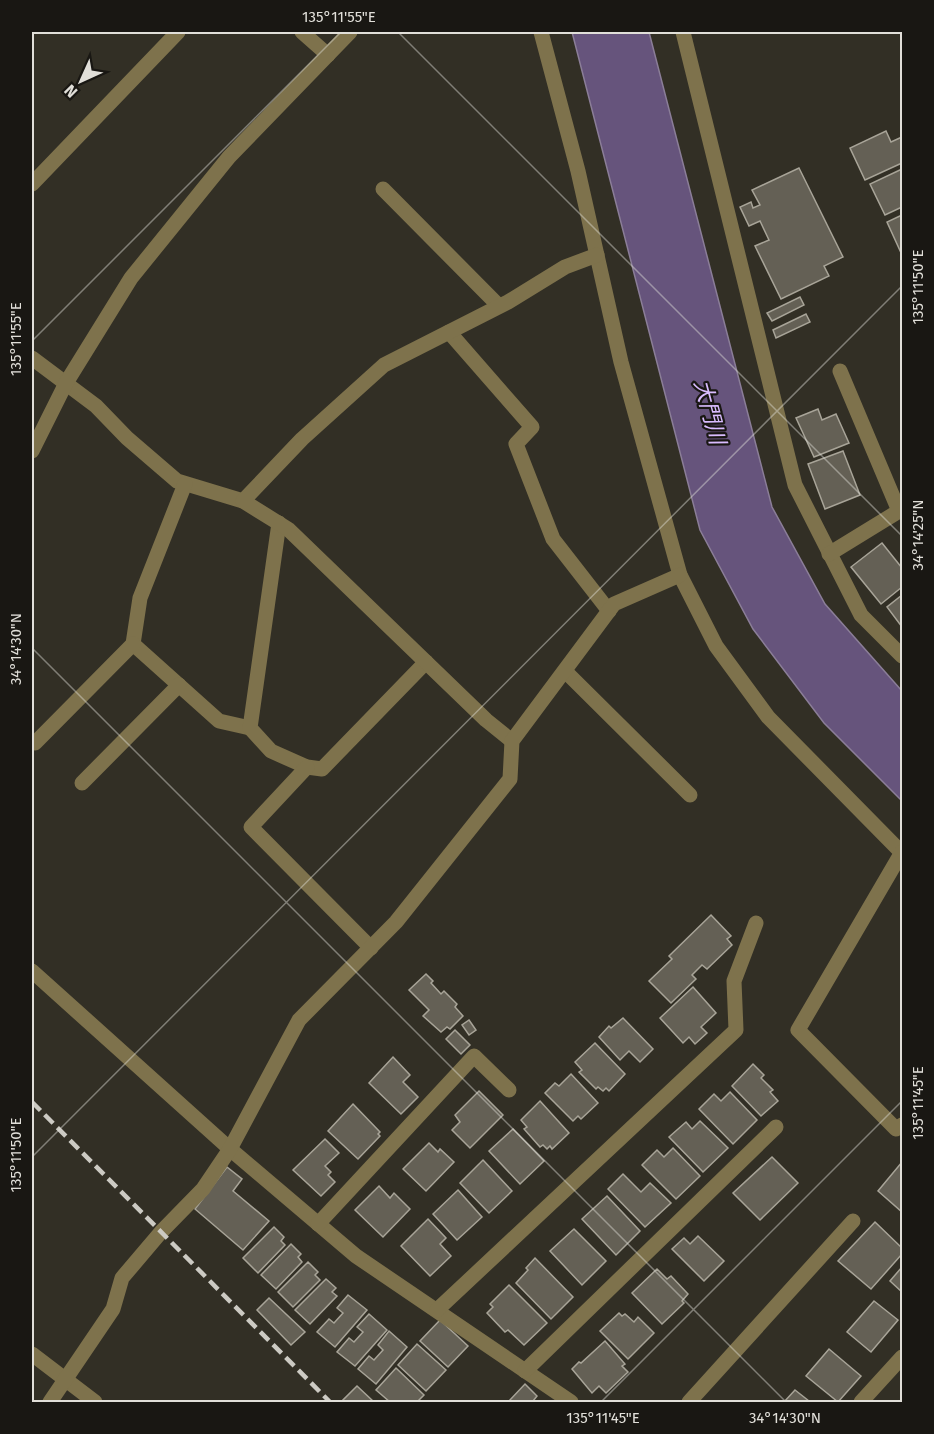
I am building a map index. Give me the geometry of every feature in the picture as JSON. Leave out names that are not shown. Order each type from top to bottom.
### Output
[{"type":"street","points":[[32,184],[178,32]]},
{"type":"street","points":[[302,32],[328,55]]},
{"type":"street","points":[[32,451],[66,383],[131,278],[228,158],[350,32]]},
{"type":"street","points":[[541,32],[578,171],[621,362],[680,575],[716,646],[768,717],[902,852],[798,1030],[896,1129],[903,1125]]},
{"type":"street","points":[[683,32],[795,484],[861,615],[903,656]]},
{"type":"street","points":[[383,189],[499,306]]},
{"type":"street","points":[[243,501],[302,439],[384,365],[499,306],[564,267],[597,255]]},
{"type":"street","points":[[449,332],[532,427],[516,444],[552,539],[609,611]]},
{"type":"street","points":[[32,358],[96,405],[128,438],[177,482],[243,501],[288,529],[486,720],[512,741]]},
{"type":"street","points":[[829,554],[901,514],[840,371]]},
{"type":"street","points":[[35,744],[134,644],[140,598],[185,484]]},
{"type":"street","points":[[250,728],[279,523]]},
{"type":"street","points":[[50,1402],[113,1309],[122,1278],[161,1232],[203,1189],[230,1149],[299,1020],[396,922],[510,779],[512,741],[614,604],[680,575]]},
{"type":"street","points":[[134,644],[219,721],[250,728],[271,751],[307,767],[322,769],[426,662]]},
{"type":"street","points":[[565,671],[690,795]]},
{"type":"street","points":[[82,783],[179,685]]},
{"type":"street","points":[[307,767],[251,828],[371,948]]},
{"type":"street","points":[[437,1310],[736,1030],[734,981],[756,922]]},
{"type":"street","points":[[32,971],[230,1149],[356,1256],[571,1402]]},
{"type":"street","points":[[318,1224],[474,1056],[509,1090]]},
{"type":"street","points":[[525,1371],[776,1127]]},
{"type":"street","points":[[688,1402],[853,1221]]},
{"type":"street","points":[[32,1354],[96,1402]]},
{"type":"street","points":[[861,1402],[903,1357]]},
{"type":"water","name":"大門川","points":[[572,32],[649,32],[772,507],[825,604],[902,691],[902,801],[824,723],[753,629],[700,530]]},
{"type":"building","points":[[886,131],[891,142],[902,137],[902,163],[865,180],[850,148]]},
{"type":"building","points":[[799,168],[843,257],[824,266],[829,276],[781,299],[755,246],[769,240],[760,221],[749,226],[740,207],[751,202],[753,208],[760,205],[752,190]]},
{"type":"building","points":[[902,169],[902,207],[885,215],[870,184]]},
{"type":"building","points":[[902,215],[902,255],[887,222]]},
{"type":"building","points":[[800,297],[804,305],[772,321],[767,313]]},
{"type":"building","points":[[806,314],[810,322],[776,338],[773,330]]},
{"type":"building","points":[[818,409],[822,420],[836,414],[849,443],[814,457],[796,418]]},
{"type":"building","points":[[843,451],[860,495],[825,509],[808,464]]},
{"type":"building","points":[[882,543],[902,568],[902,587],[881,604],[851,567]]},
{"type":"building","points":[[902,595],[902,627],[887,607]]},
{"type":"building","points":[[711,915],[731,936],[727,939],[732,945],[707,969],[702,965],[692,975],[696,979],[671,1003],[649,981],[672,959],[669,956]]},
{"type":"building","points":[[426,974],[441,994],[444,991],[457,1004],[455,1007],[463,1016],[450,1029],[447,1027],[441,1032],[423,1016],[429,1010],[409,990]]},
{"type":"building","points":[[693,987],[716,1013],[701,1027],[707,1033],[695,1044],[689,1037],[683,1043],[660,1018]]},
{"type":"building","points":[[623,1018],[653,1049],[640,1062],[629,1051],[620,1060],[599,1037],[609,1026],[611,1028]]},
{"type":"building","points":[[469,1020],[476,1030],[469,1035],[462,1025]]},
{"type":"building","points":[[455,1030],[470,1045],[461,1054],[446,1039]]},
{"type":"building","points":[[595,1043],[625,1074],[609,1091],[606,1088],[603,1091],[598,1087],[596,1089],[579,1072],[582,1070],[575,1062]]},
{"type":"building","points":[[393,1057],[410,1075],[403,1082],[418,1097],[401,1114],[369,1083]]},
{"type":"building","points":[[753,1064],[764,1075],[761,1078],[773,1090],[770,1092],[778,1101],[761,1116],[732,1086]]},
{"type":"building","points":[[571,1074],[598,1103],[581,1119],[578,1116],[573,1121],[545,1093],[555,1083],[559,1086]]},
{"type":"building","points":[[479,1091],[503,1115],[470,1148],[452,1130],[460,1122],[455,1115]]},
{"type":"building","points":[[730,1092],[757,1120],[733,1144],[699,1109],[714,1094],[721,1101]]},
{"type":"building","points":[[540,1101],[569,1133],[552,1149],[550,1146],[547,1149],[543,1145],[540,1147],[524,1129],[527,1127],[521,1120]]},
{"type":"building","points":[[353,1104],[380,1132],[378,1134],[380,1136],[358,1159],[328,1131]]},
{"type":"building","points":[[700,1121],[728,1148],[703,1172],[669,1137],[686,1122],[692,1129]]},
{"type":"building","points":[[513,1129],[544,1161],[520,1184],[489,1151]]},
{"type":"building","points":[[325,1139],[339,1153],[325,1166],[331,1172],[328,1175],[335,1182],[321,1196],[293,1170]]},
{"type":"building","points":[[429,1143],[438,1152],[440,1149],[454,1162],[426,1191],[403,1169]]},
{"type":"building","points":[[673,1148],[700,1176],[676,1199],[642,1165],[657,1150],[664,1157]]},
{"type":"building","points":[[772,1157],[798,1183],[760,1220],[733,1193]]},
{"type":"building","points":[[483,1160],[512,1191],[489,1213],[460,1183]]},
{"type":"building","points":[[902,1162],[902,1212],[878,1191]]},
{"type":"building","points":[[227,1167],[242,1179],[233,1191],[269,1221],[243,1250],[195,1209]]},
{"type":"building","points":[[623,1174],[641,1192],[650,1183],[671,1203],[645,1227],[608,1189]]},
{"type":"building","points":[[379,1186],[390,1198],[394,1193],[410,1209],[383,1237],[355,1210]]},
{"type":"building","points":[[458,1190],[482,1217],[457,1240],[433,1214]]},
{"type":"building","points":[[607,1196],[640,1231],[616,1255],[582,1219]]},
{"type":"building","points":[[428,1219],[446,1238],[440,1244],[451,1256],[430,1276],[401,1246]]},
{"type":"building","points":[[875,1222],[902,1248],[902,1254],[871,1289],[838,1261]]},
{"type":"building","points":[[274,1227],[284,1237],[281,1241],[285,1245],[258,1273],[243,1258]]},
{"type":"building","points":[[574,1229],[606,1261],[582,1285],[550,1251]]},
{"type":"building","points":[[698,1236],[724,1261],[704,1281],[672,1249],[684,1238],[690,1244]]},
{"type":"building","points":[[291,1244],[301,1254],[298,1257],[302,1262],[276,1289],[261,1275]]},
{"type":"building","points":[[535,1258],[573,1297],[551,1319],[516,1283]]},
{"type":"building","points":[[308,1262],[318,1272],[315,1275],[320,1280],[293,1307],[278,1292]]},
{"type":"building","points":[[902,1267],[902,1292],[890,1281]]},
{"type":"building","points":[[657,1269],[667,1279],[671,1276],[688,1294],[682,1301],[684,1303],[662,1324],[632,1293]]},
{"type":"building","points":[[326,1279],[336,1288],[332,1292],[337,1296],[310,1324],[295,1310]]},
{"type":"building","points":[[509,1285],[547,1323],[524,1345],[508,1330],[505,1332],[487,1313],[493,1307],[490,1304]]},
{"type":"building","points":[[348,1295],[367,1310],[335,1347],[317,1332],[329,1319],[334,1323],[343,1313],[337,1308]]},
{"type":"building","points":[[269,1298],[305,1332],[291,1345],[257,1310]]},
{"type":"building","points":[[874,1301],[898,1320],[871,1352],[847,1332]]},
{"type":"building","points":[[619,1313],[622,1316],[625,1314],[634,1322],[638,1317],[654,1333],[628,1359],[600,1331]]},
{"type":"building","points":[[369,1314],[387,1330],[355,1366],[337,1352],[349,1338],[354,1342],[363,1332],[357,1327]]},
{"type":"building","points":[[440,1320],[468,1346],[448,1367],[420,1341]]},
{"type":"building","points":[[389,1331],[407,1347],[376,1384],[358,1369],[369,1356],[374,1360],[383,1350],[378,1345]]},
{"type":"building","points":[[605,1341],[625,1364],[622,1366],[628,1372],[606,1393],[599,1386],[592,1393],[572,1369]]},
{"type":"building","points":[[417,1344],[446,1370],[426,1391],[398,1365]]},
{"type":"building","points":[[829,1349],[861,1376],[838,1402],[806,1376]]},
{"type":"building","points":[[396,1368],[424,1395],[417,1402],[390,1402],[376,1390]]},
{"type":"building","points":[[525,1384],[537,1396],[533,1401],[535,1402],[509,1401]]},
{"type":"building","points":[[357,1386],[374,1402],[346,1402],[343,1400]]},
{"type":"building","points":[[795,1390],[809,1401],[784,1402]]},
{"type":"railway","points":[[32,1102],[330,1402]]}]
